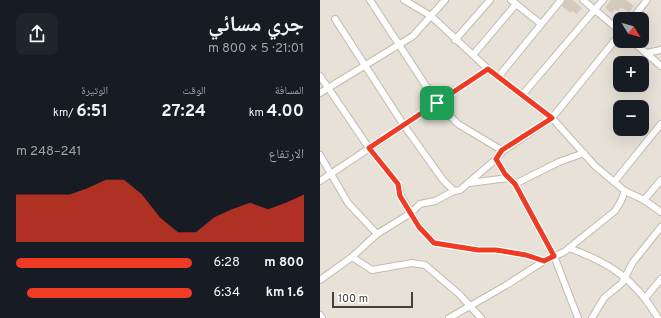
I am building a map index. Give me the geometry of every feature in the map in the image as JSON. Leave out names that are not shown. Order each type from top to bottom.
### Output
[{"type":"street","points":[[370,0],[437,103],[458,124],[502,150]]},
{"type":"street","points":[[404,0],[431,16],[455,40],[488,69],[523,94],[552,118],[601,172],[625,190],[644,200],[661,212]]},
{"type":"street","points":[[320,92],[400,44],[420,29],[445,0]]},
{"type":"street","points":[[455,40],[490,0]]},
{"type":"street","points":[[499,76],[561,0]]},
{"type":"street","points":[[584,0],[613,26]]},
{"type":"street","points":[[523,94],[603,0]]},
{"type":"street","points":[[638,12],[647,0]]},
{"type":"street","points":[[473,55],[513,2],[541,24]]},
{"type":"street","points":[[335,19],[403,124],[443,180],[454,191]]},
{"type":"street","points":[[320,280],[352,257],[377,234],[411,213],[420,204],[435,201],[454,191],[460,190],[496,159],[502,150],[552,118],[613,41]]},
{"type":"street","points":[[640,48],[661,66]]},
{"type":"street","points":[[646,53],[661,50]]},
{"type":"street","points":[[320,181],[403,124],[488,69]]},
{"type":"street","points":[[320,76],[369,148],[398,184],[400,196],[419,227],[434,243],[478,250],[496,250],[526,255],[544,261]]},
{"type":"street","points":[[614,182],[661,124]]},
{"type":"street","points":[[515,184],[559,162],[584,154]]},
{"type":"street","points":[[320,155],[348,203],[377,234]]},
{"type":"street","points":[[496,159],[508,178],[515,184],[554,256],[578,318]]},
{"type":"street","points":[[469,182],[508,178]]},
{"type":"street","points":[[644,200],[661,180]]},
{"type":"street","points":[[449,318],[505,286],[544,261],[569,248],[615,211],[619,206],[625,190]]},
{"type":"street","points":[[592,318],[599,304],[622,283],[624,276],[661,227]]},
{"type":"street","points":[[569,248],[596,258],[624,276],[646,298],[658,318]]},
{"type":"street","points":[[352,257],[372,270],[412,263],[425,265],[470,305],[481,318]]},
{"type":"street","points":[[646,298],[661,279]]},
{"type":"shaded area","points":[[320,0],[661,0],[661,318],[320,318]]},
{"type":"building","points":[[565,0],[573,0],[582,8],[577,14],[572,11],[570,13],[562,6]]},
{"type":"building","points":[[611,0],[626,0],[634,6],[629,12],[621,7],[618,11],[615,9],[612,13],[605,8]]},
{"type":"route","points":[[488,69],[523,94],[552,118],[502,150],[496,159],[497,163],[508,178],[515,184],[554,256],[544,261],[526,255],[496,250],[478,250],[455,245],[434,243],[419,227],[400,196],[398,184],[369,148],[403,124],[437,103],[488,69]]}]
